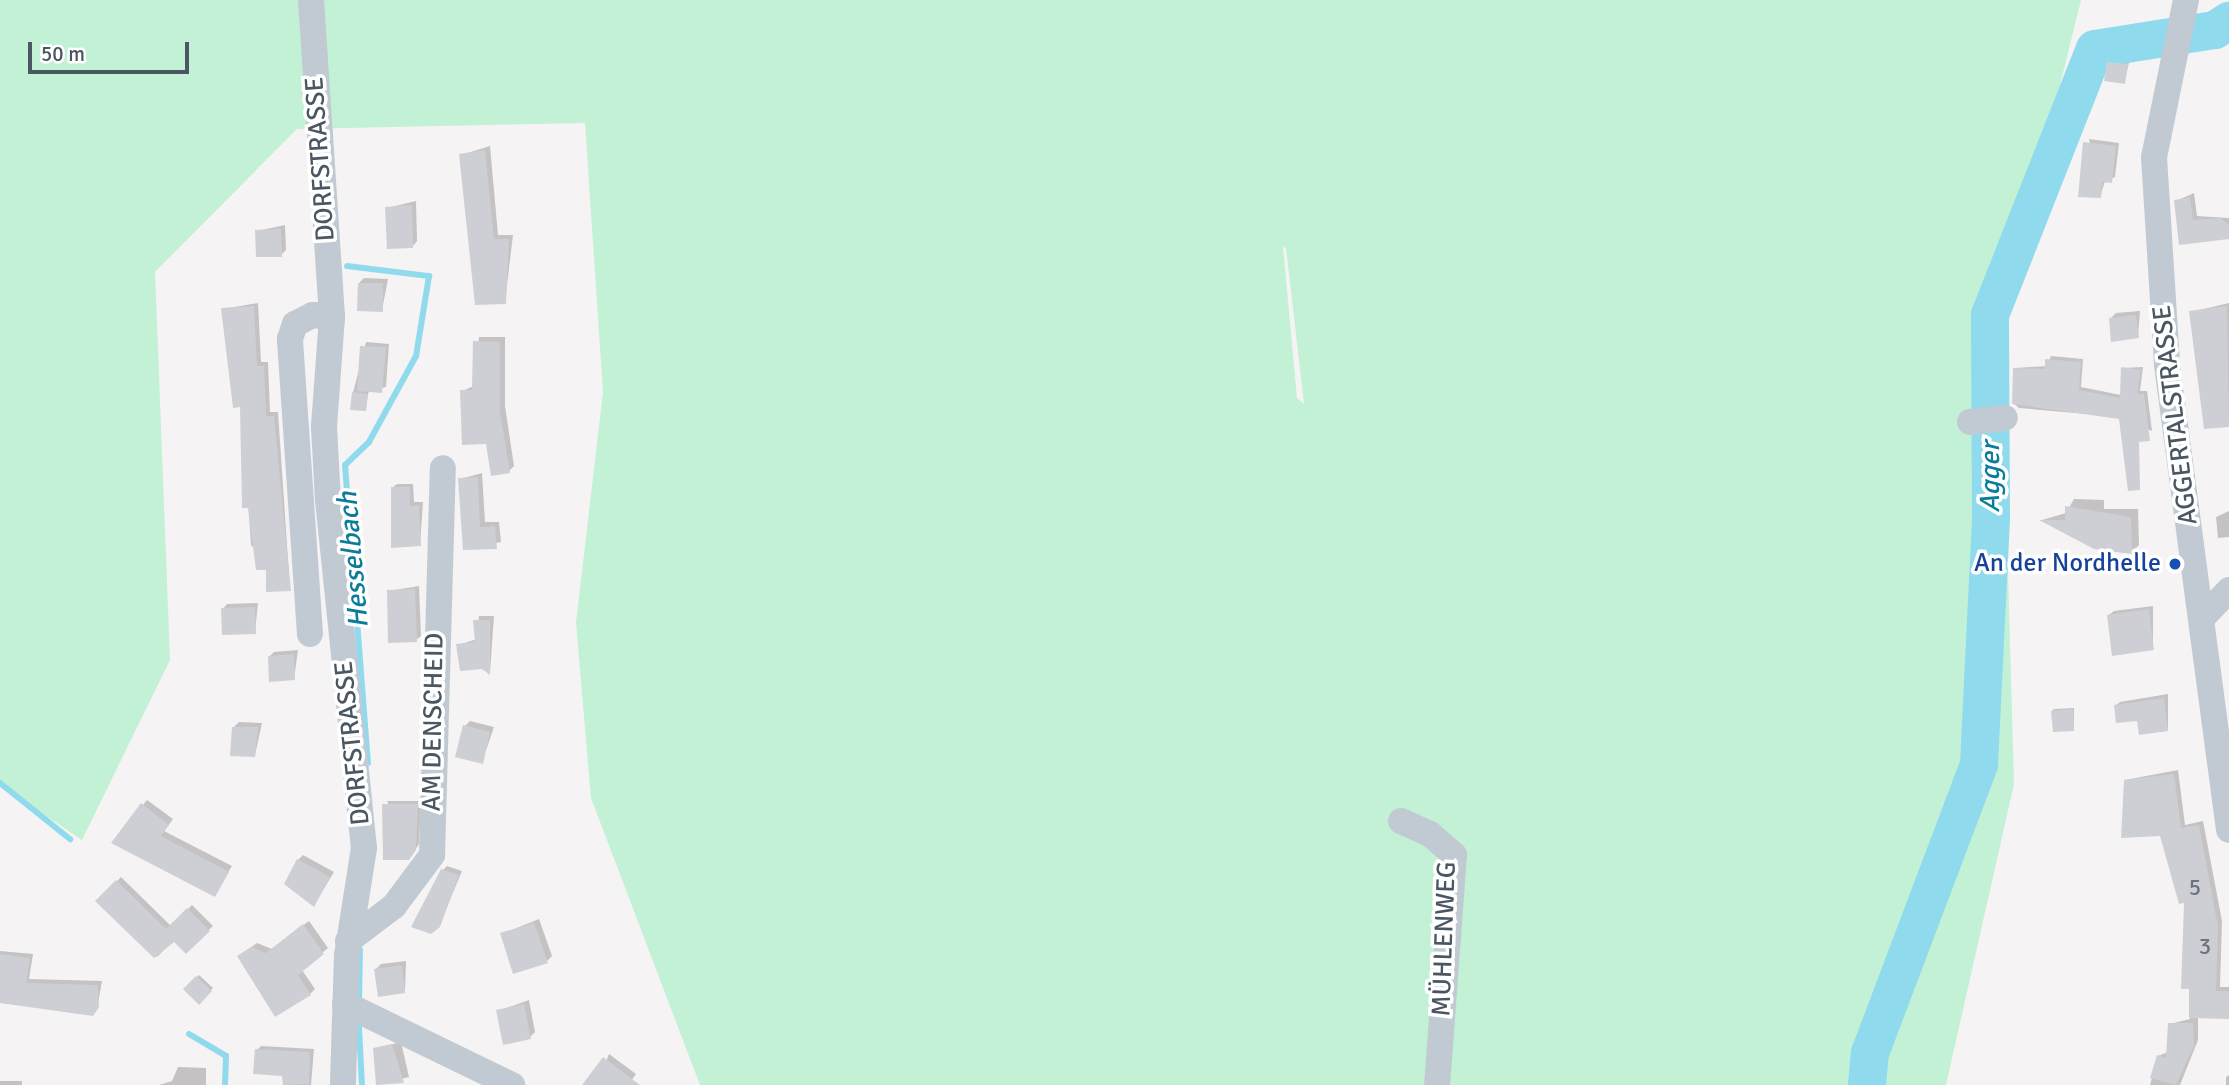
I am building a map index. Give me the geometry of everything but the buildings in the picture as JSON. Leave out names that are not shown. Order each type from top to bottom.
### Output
[{"type":"street","name":"DORFSTRASSE","points":[[311,0],[332,317],[324,427],[328,500],[364,848],[348,941],[343,1085]]},
{"type":"street","name":"AGGERTALSTRASSE","points":[[2186,0],[2171,62],[2155,170],[2167,365],[2229,830]]},
{"type":"street","name":"DORFSTRASSE","points":[[310,634],[290,340],[295,324],[313,315],[332,317]]},
{"type":"street","points":[[1970,422],[2005,418]]},
{"type":"street","name":"AM DENSCHEID","points":[[348,941],[394,906],[432,855],[443,468]]},
{"type":"street","points":[[2202,618],[2229,590]]},
{"type":"street","name":"MÜHLENWEG","points":[[1401,821],[1430,834],[1454,855],[1437,1085]]},
{"type":"street","points":[[345,1004],[512,1085]]},
{"type":"green space","points":[[0,0],[2081,0],[2001,325],[2014,784],[1946,1085],[700,1085],[591,798],[576,623],[603,392],[585,123],[297,129],[155,272],[170,660],[82,840],[0,785]],"holes":[[[1283,247],[1286,248],[1304,404],[1297,398]]]},
{"type":"waterway","name":"Agger","points":[[1867,1085],[1870,1053],[1979,764],[1991,519],[1990,315],[2095,49],[2215,30],[2229,21]]},
{"type":"waterway","name":"Hesselbach","points":[[347,266],[429,276],[416,356],[369,442],[345,465],[368,763]]},
{"type":"waterway","points":[[0,783],[70,839]]},
{"type":"waterway","name":"Hesselbach","points":[[359,1000],[360,950]]},
{"type":"waterway","name":"Hesselbach","points":[[359,1028],[362,1085]]},
{"type":"waterway","points":[[189,1034],[226,1056],[225,1085]]},
{"type":"place","name":"An der Nordhelle","points":[[2175,564]]}]
